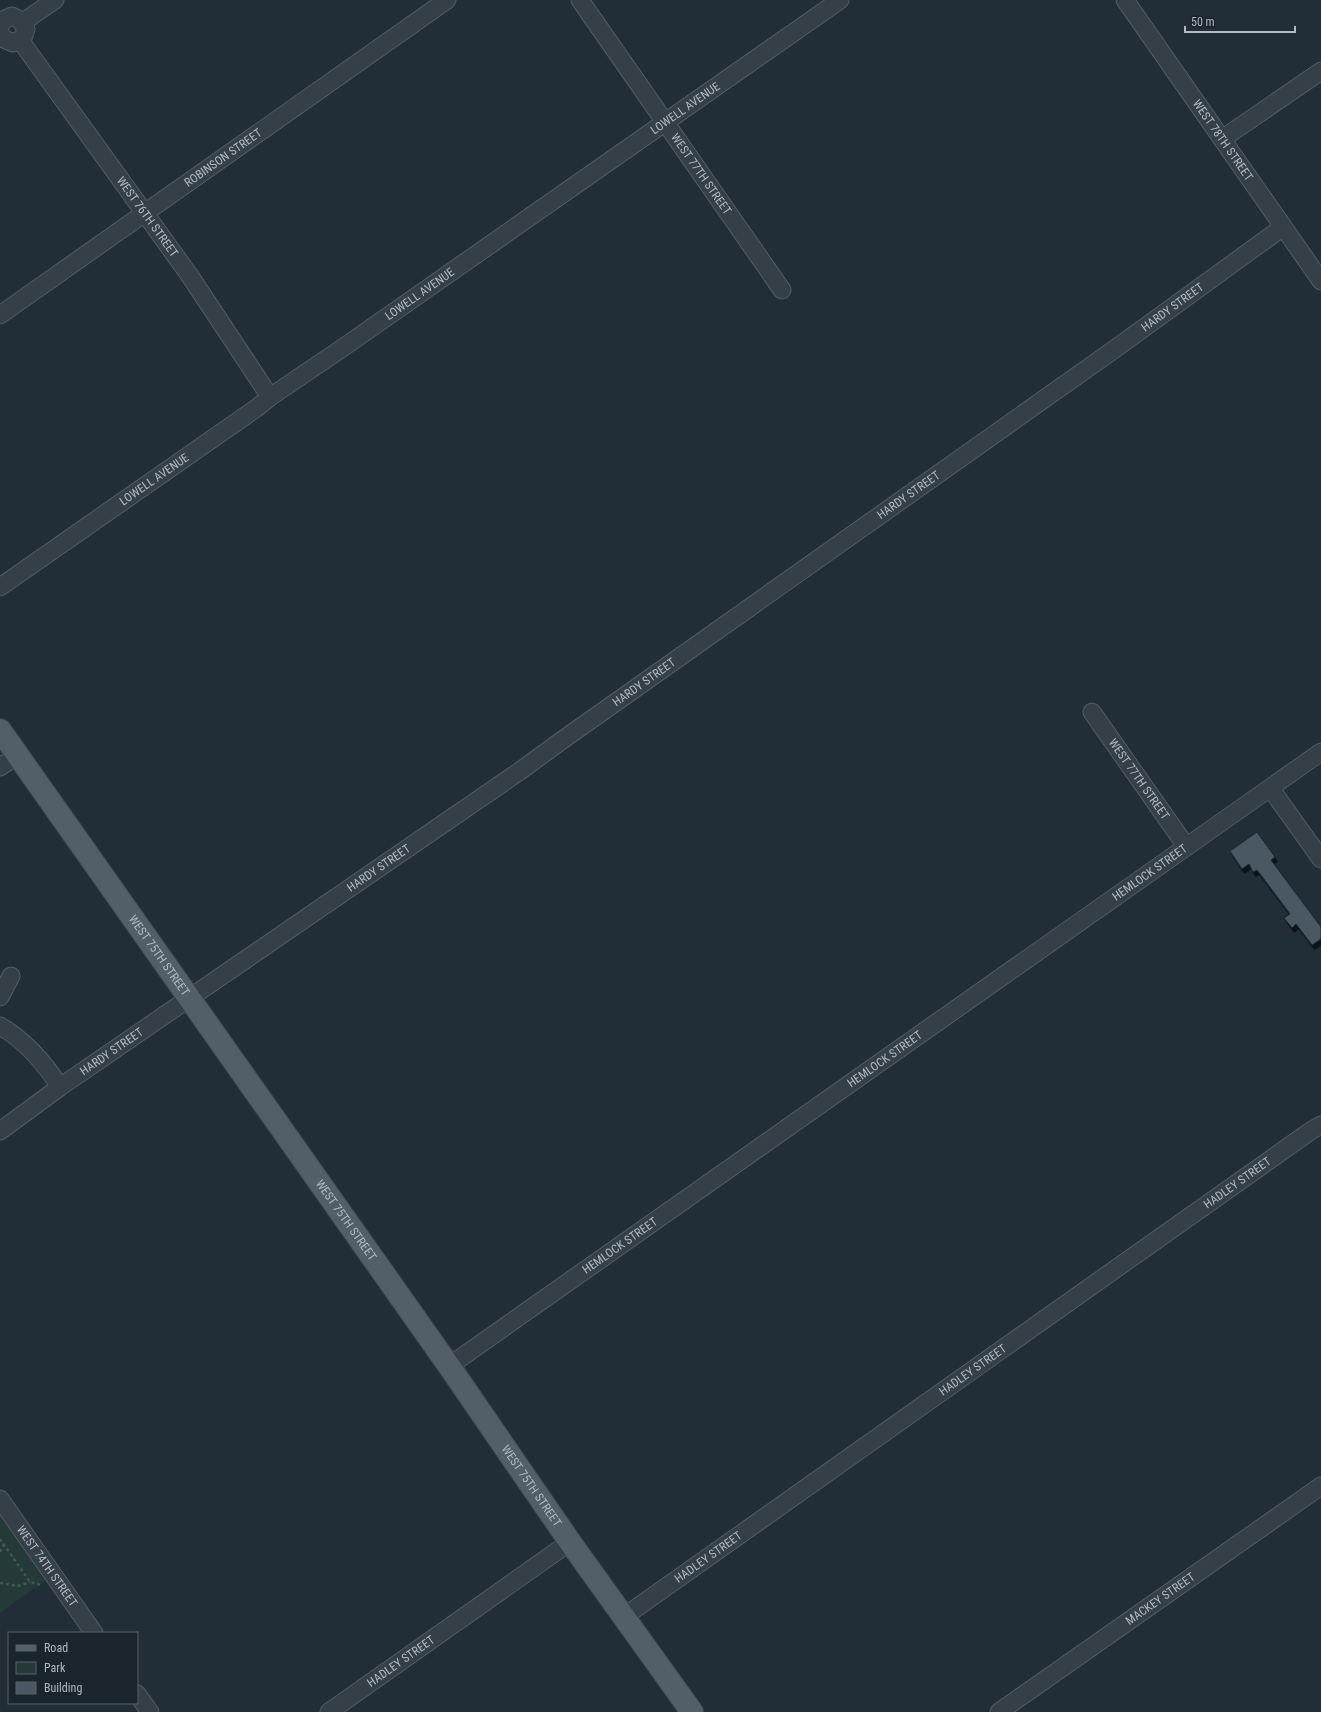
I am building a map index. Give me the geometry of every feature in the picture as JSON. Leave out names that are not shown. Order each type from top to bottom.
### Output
[{"type":"main road","name":"WEST 75TH STREET","points":[[0,730],[449,1366],[570,1542],[692,1712]]},
{"type":"street","points":[[23,22],[55,0]]},
{"type":"street","name":"ROBINSON STREET","points":[[0,315],[447,0]]},
{"type":"street","name":"WEST 77TH STREET","points":[[580,0],[664,123],[782,290]]},
{"type":"street","name":"LOWELL AVENUE","points":[[0,587],[840,0]]},
{"type":"street","name":"WEST 78TH STREET","points":[[1125,0],[1321,281]]},
{"type":"street","points":[[12,16],[23,22],[26,33],[20,40],[9,42],[1,27],[12,16]]},
{"type":"street","name":"WEST 76TH STREET","points":[[20,40],[190,276],[270,397]]},
{"type":"street","points":[[1222,139],[1321,71]]},
{"type":"street","name":"HARDY STREET","points":[[0,1131],[60,1087],[520,772],[1283,228]]},
{"type":"street","name":"WEST 77TH STREET","points":[[1092,712],[1186,846]]},
{"type":"street","name":"HEMLOCK STREET","points":[[449,1366],[1321,752]]},
{"type":"street","points":[[0,767],[18,755]]},
{"type":"street","points":[[1271,788],[1321,860]]},
{"type":"street","points":[[0,997],[11,976]]},
{"type":"street","points":[[0,1026],[11,1032],[38,1056],[60,1087]]},
{"type":"street","name":"HADLEY STREET","points":[[624,1616],[1299,1139],[1321,1125]]},
{"type":"street","name":"MACKEY STREET","points":[[999,1712],[1321,1486]]},
{"type":"street","name":"WEST 74TH STREET","points":[[0,1499],[93,1632]]},
{"type":"street","name":"HADLEY STREET","points":[[329,1712],[570,1542]]},
{"type":"street","points":[[138,1695],[150,1712]]},
{"type":"path","points":[[0,1539],[30,1582]]},
{"type":"path","points":[[0,1552],[4,1544]]},
{"type":"path","points":[[0,1583],[18,1586],[30,1582],[46,1587]]},
{"type":"green space","points":[[0,1516],[46,1580],[0,1613]]},
{"type":"building","points":[[1257,832],[1275,857],[1271,860],[1321,927],[1321,939],[1312,945],[1296,924],[1292,928],[1284,918],[1290,914],[1257,870],[1253,872],[1249,864],[1242,869],[1230,851]]}]
